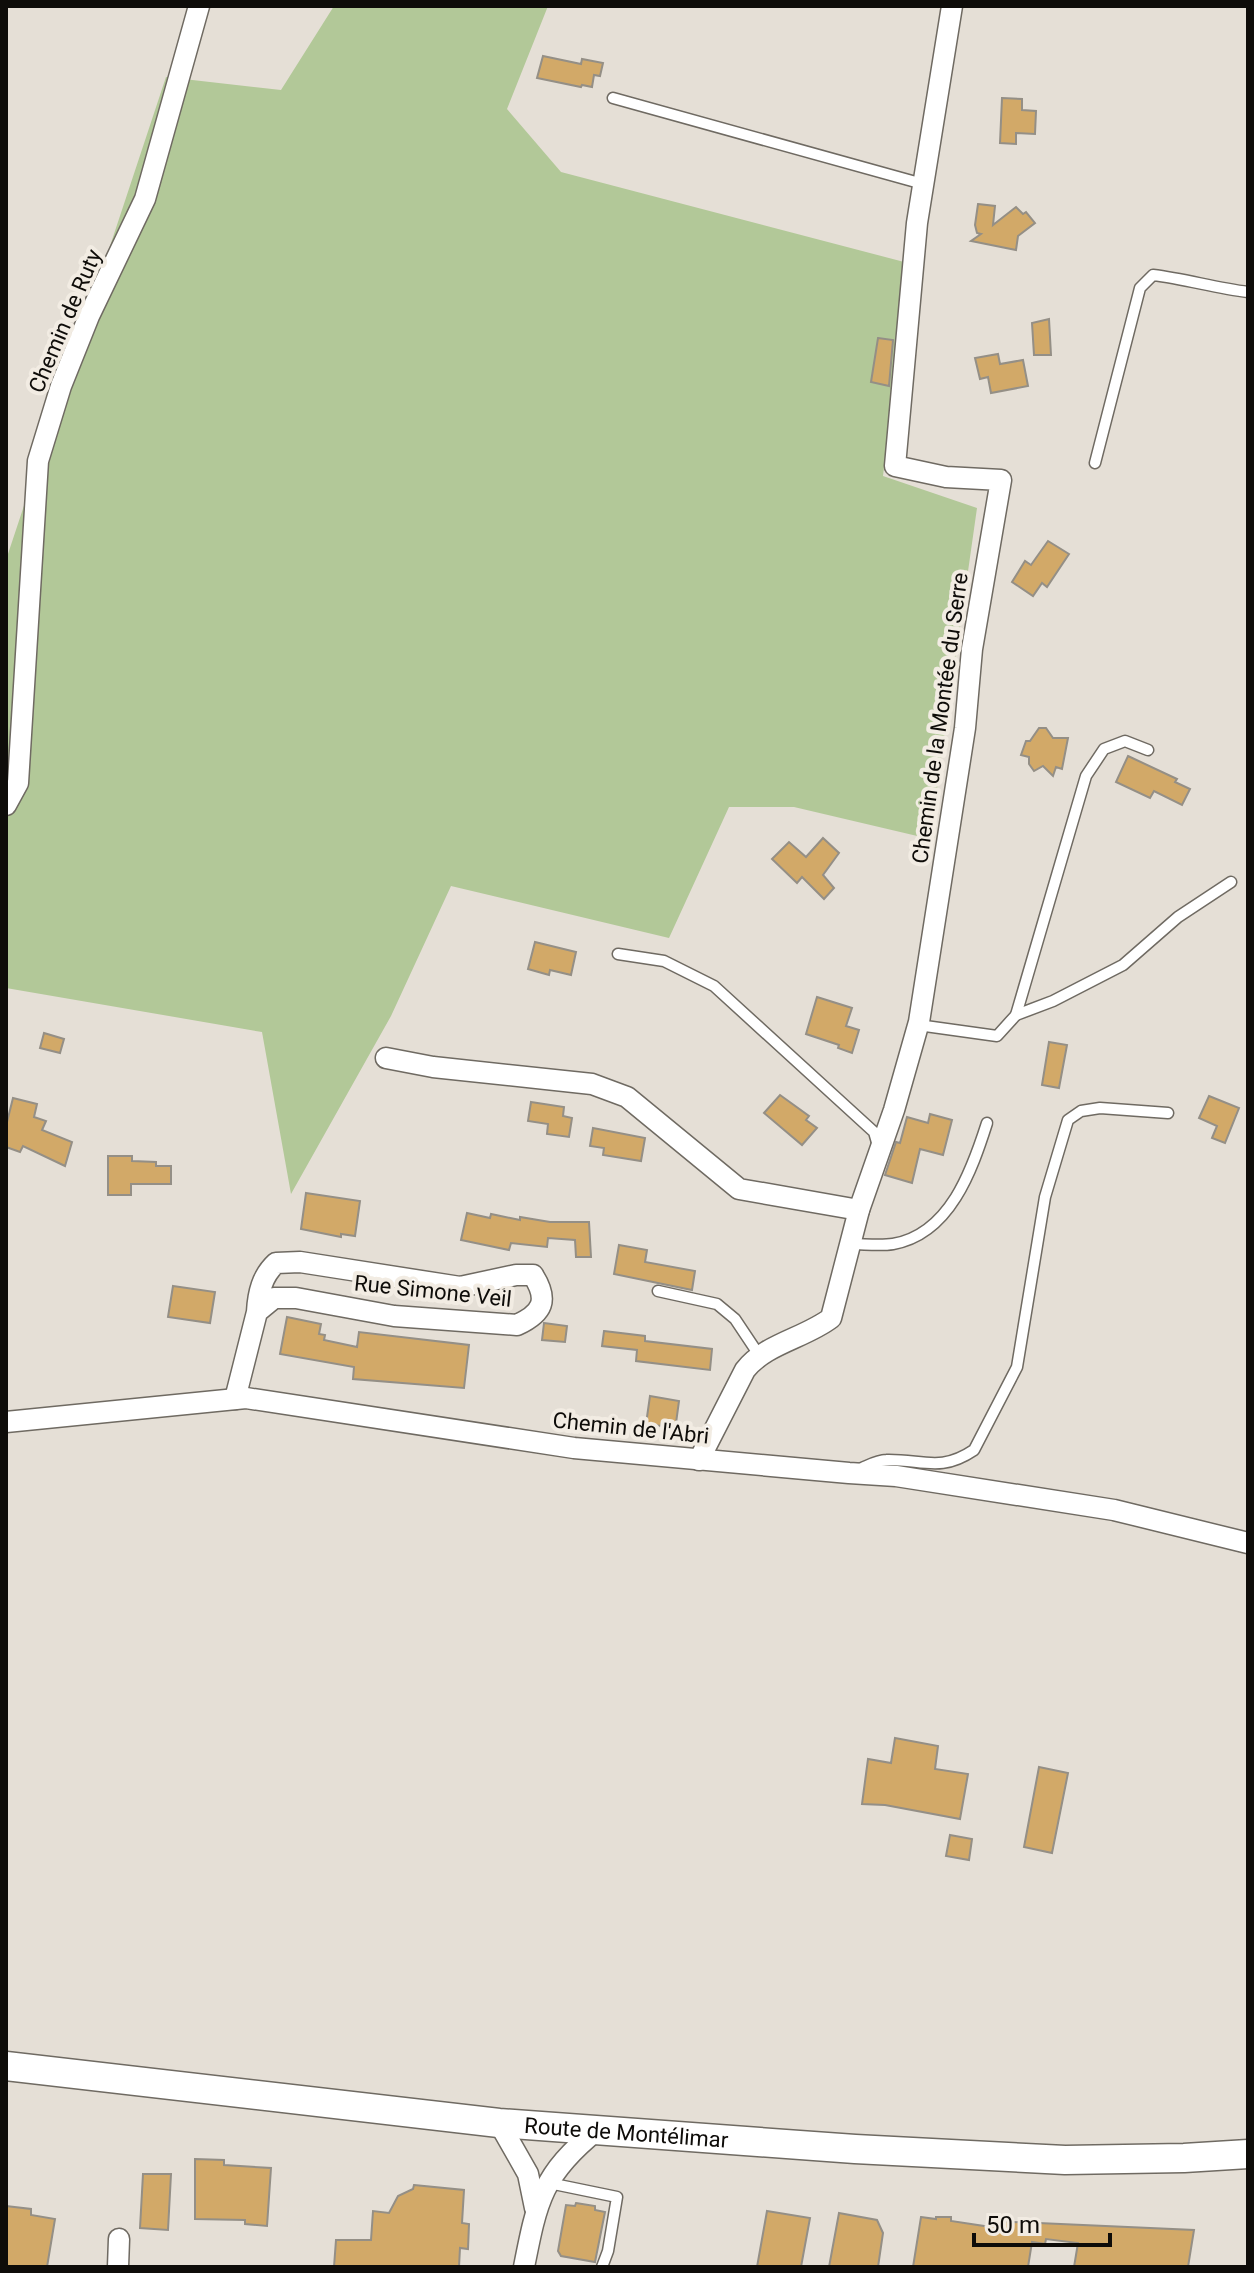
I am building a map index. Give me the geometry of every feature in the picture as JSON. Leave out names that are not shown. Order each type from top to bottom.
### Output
[{"type":"main road","name":"Route de Montélimar","points":[[6,2066],[499,2123],[870,2150],[1065,2160],[1248,2154]]},
{"type":"street","name":"Chemin de Ruty","points":[[6,805],[18,783],[38,461],[61,386],[89,316],[145,199],[199,6]]},
{"type":"street","name":"Chemin de la Montée du Serre","points":[[759,1355],[817,1329],[831,1318],[859,1210],[894,1110],[918,1025],[965,728],[972,649],[1001,480],[946,477],[895,466],[917,223],[952,6]]},
{"type":"street","points":[[386,1058],[433,1067],[592,1084],[627,1097],[739,1189],[859,1210]]},
{"type":"street","name":"Rue Simone Veil","points":[[235,1399],[257,1312],[257,1298],[266,1273],[276,1263],[300,1262],[460,1287],[516,1275],[533,1275],[541,1287],[543,1300],[534,1317],[517,1325],[394,1316],[296,1298],[274,1298],[257,1312]]},
{"type":"street","points":[[699,1460],[745,1370],[759,1355]]},
{"type":"street","name":"Chemin de l'Abri","points":[[6,1422],[246,1398],[574,1448],[896,1476],[1114,1510],[1248,1543]]},
{"type":"street","points":[[499,2123],[528,2174],[535,2208]]},
{"type":"street","points":[[524,2267],[535,2208],[548,2183],[566,2157],[597,2130]]},
{"type":"street","points":[[118,2267],[119,2239]]},
{"type":"lane","points":[[613,98],[923,184]]},
{"type":"lane","points":[[1095,463],[1140,288],[1153,275],[1192,280],[1212,288],[1248,292]]},
{"type":"lane","points":[[918,1025],[997,1036],[1016,1015],[1086,776],[1104,749],[1125,741],[1148,750]]},
{"type":"lane","points":[[1016,1015],[1053,1001],[1123,965],[1178,917],[1231,882]]},
{"type":"lane","points":[[618,954],[664,961],[714,986],[874,1132],[880,1151]]},
{"type":"lane","points":[[849,1473],[883,1460],[942,1465],[974,1450],[1017,1367],[1045,1197],[1068,1120],[1081,1111],[1100,1108],[1168,1113]]},
{"type":"lane","points":[[850,1244],[894,1244],[920,1234],[955,1201],[987,1123]]},
{"type":"lane","points":[[658,1291],[717,1304],[735,1319],[759,1355]]},
{"type":"lane","points":[[548,2183],[617,2197],[608,2251],[602,2267]]},
{"type":"green space","points":[[334,6],[548,6],[507,109],[561,172],[908,263],[883,476],[977,508],[930,839],[794,807],[729,807],[669,938],[451,886],[391,1016],[291,1194],[262,1032],[6,988],[6,560],[166,77],[281,90]]},
{"type":"building","points":[[543,56],[581,64],[582,59],[603,63],[600,76],[594,75],[592,87],[537,78]]},
{"type":"building","points":[[1002,98],[1022,99],[1022,110],[1036,111],[1035,134],[1016,133],[1016,144],[1000,143]]},
{"type":"building","points":[[978,204],[995,206],[993,225],[1016,207],[1023,214],[1026,212],[1035,223],[1018,236],[1016,250],[971,241],[981,234],[977,233],[975,225]]},
{"type":"building","points":[[1049,319],[1051,355],[1034,355],[1032,323]]},
{"type":"building","points":[[878,338],[893,340],[889,386],[871,382]]},
{"type":"building","points":[[998,354],[1000,364],[1023,360],[1028,386],[991,393],[988,377],[980,379],[975,358]]},
{"type":"building","points":[[1048,541],[1069,554],[1047,587],[1042,583],[1033,596],[1012,582],[1025,561],[1031,565]]},
{"type":"building","points":[[1039,728],[1046,728],[1053,738],[1068,738],[1062,769],[1056,767],[1053,776],[1043,766],[1034,771],[1029,757],[1021,755],[1026,741],[1030,741]]},
{"type":"building","points":[[1128,756],[1177,779],[1175,782],[1190,789],[1182,805],[1154,791],[1150,798],[1116,782]]},
{"type":"building","points":[[823,838],[839,853],[823,875],[834,888],[824,899],[802,877],[797,883],[772,859],[789,842],[806,857]]},
{"type":"building","points":[[535,942],[576,952],[571,975],[550,970],[549,975],[528,969]]},
{"type":"building","points":[[817,997],[852,1008],[846,1026],[859,1030],[852,1053],[838,1048],[839,1045],[806,1034]]},
{"type":"building","points":[[44,1033],[64,1039],[60,1053],[40,1048]]},
{"type":"building","points":[[1049,1042],[1067,1045],[1059,1088],[1042,1085]]},
{"type":"building","points":[[780,1095],[809,1116],[806,1120],[817,1128],[802,1145],[764,1113]]},
{"type":"building","points":[[1209,1096],[1239,1108],[1225,1143],[1212,1138],[1217,1126],[1199,1118]]},
{"type":"building","points":[[13,1098],[37,1104],[34,1117],[46,1121],[42,1130],[72,1142],[65,1166],[23,1146],[20,1152],[6,1147],[6,1126]]},
{"type":"building","points":[[531,1102],[564,1107],[563,1116],[572,1118],[569,1137],[547,1134],[548,1124],[528,1121]]},
{"type":"building","points":[[930,1114],[952,1120],[943,1155],[920,1149],[912,1183],[885,1175],[896,1142],[900,1143],[907,1117],[928,1123]]},
{"type":"building","points":[[593,1128],[645,1138],[641,1161],[603,1155],[604,1148],[590,1146]]},
{"type":"building","points":[[108,1156],[132,1156],[132,1161],[171,1166],[171,1184],[131,1184],[131,1195],[108,1195]]},
{"type":"building","points":[[306,1193],[360,1201],[355,1236],[341,1234],[341,1237],[301,1229]]},
{"type":"building","points":[[467,1213],[490,1218],[491,1214],[520,1220],[520,1217],[550,1222],[589,1222],[591,1257],[576,1257],[575,1240],[548,1238],[547,1247],[511,1243],[509,1250],[461,1240]]},
{"type":"building","points":[[619,1245],[647,1250],[645,1262],[695,1271],[692,1290],[614,1274]]},
{"type":"building","points":[[173,1286],[215,1292],[210,1323],[168,1317]]},
{"type":"building","points":[[287,1317],[321,1324],[319,1334],[325,1335],[324,1340],[357,1347],[359,1332],[469,1345],[464,1388],[353,1379],[354,1367],[280,1354]]},
{"type":"building","points":[[544,1323],[567,1326],[565,1342],[542,1340]]},
{"type":"building","points":[[604,1331],[645,1336],[645,1341],[712,1349],[710,1370],[636,1361],[637,1350],[602,1346]]},
{"type":"building","points":[[650,1396],[679,1401],[676,1423],[662,1421],[661,1426],[646,1424]]},
{"type":"building","points":[[895,1738],[938,1746],[935,1769],[968,1774],[960,1819],[885,1805],[862,1804],[868,1759],[891,1763]]},
{"type":"building","points":[[1039,1767],[1068,1773],[1052,1853],[1024,1847]]},
{"type":"building","points":[[950,1835],[972,1839],[969,1860],[946,1856]]},
{"type":"building","points":[[195,2159],[224,2160],[224,2165],[271,2168],[267,2226],[245,2224],[245,2220],[195,2219]]},
{"type":"building","points":[[143,2174],[171,2174],[168,2230],[140,2228]]},
{"type":"building","points":[[414,2185],[464,2190],[462,2223],[469,2224],[468,2249],[460,2248],[459,2267],[334,2267],[336,2240],[371,2240],[373,2211],[389,2213],[398,2196],[413,2189]]},
{"type":"building","points":[[576,2203],[595,2206],[595,2210],[605,2212],[595,2262],[561,2256],[558,2251],[566,2205],[575,2206]]},
{"type":"building","points":[[6,2206],[31,2209],[31,2215],[55,2219],[47,2267],[6,2267]]},
{"type":"building","points":[[767,2211],[810,2218],[801,2267],[757,2267]]},
{"type":"building","points":[[839,2213],[877,2220],[883,2233],[878,2267],[829,2267]]},
{"type":"building","points":[[921,2217],[951,2217],[951,2221],[991,2227],[992,2221],[1194,2230],[1188,2267],[1074,2267],[1078,2243],[1046,2239],[1045,2244],[1032,2242],[1028,2267],[913,2267]]}]
